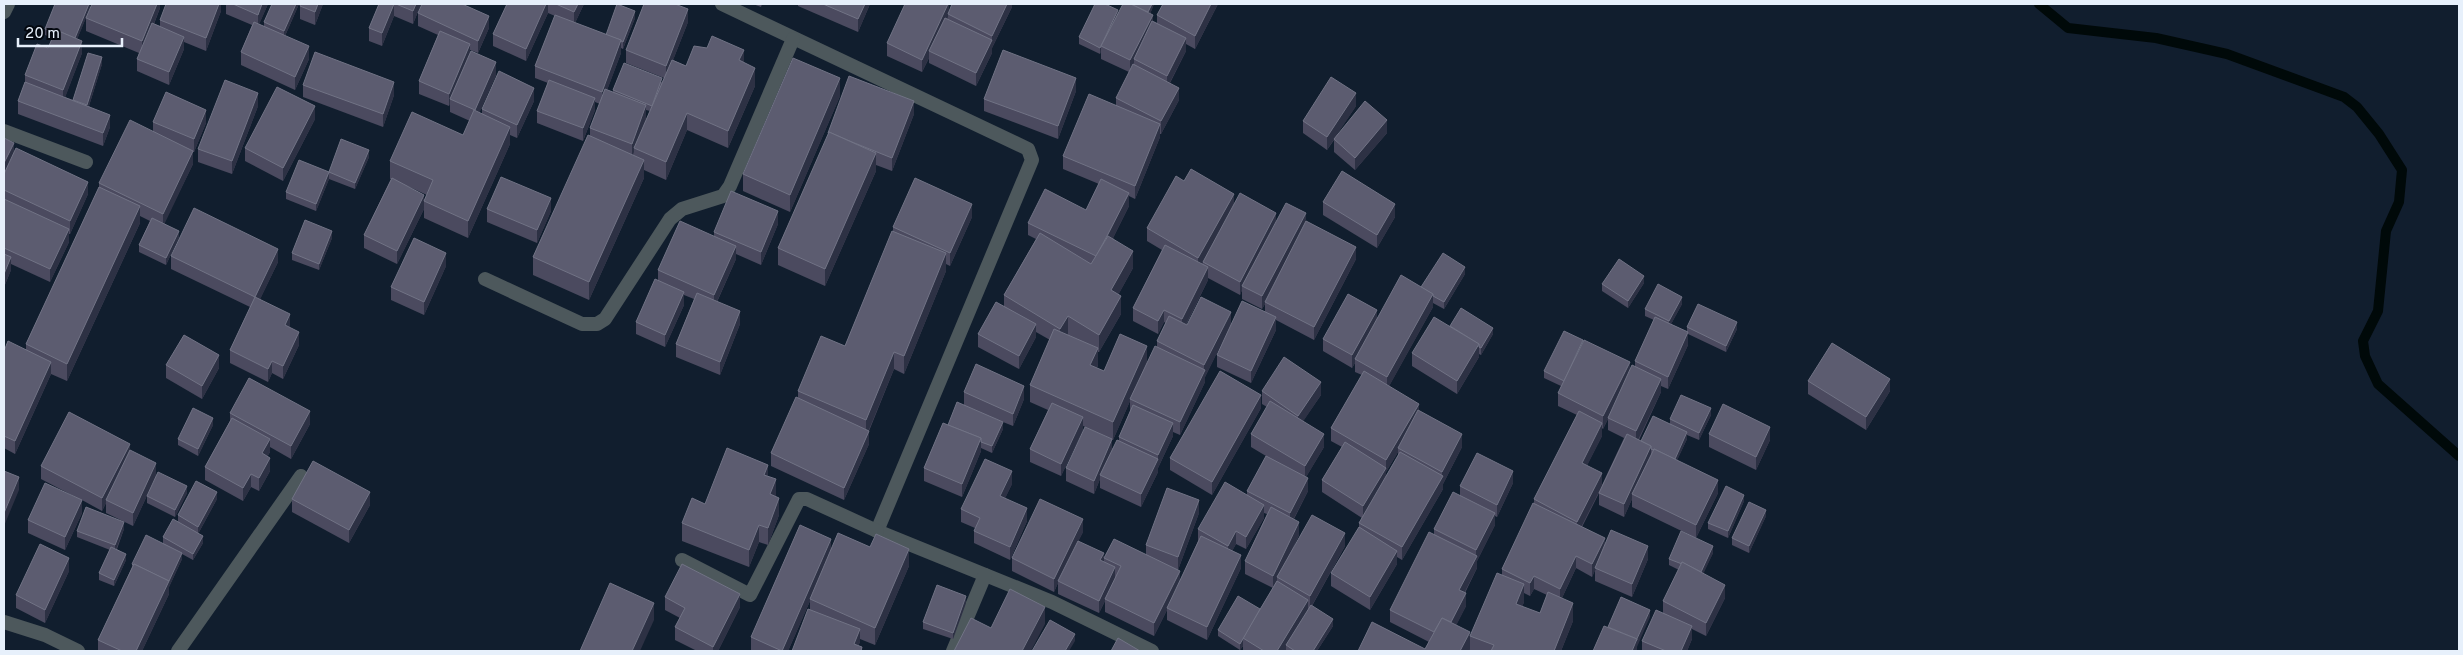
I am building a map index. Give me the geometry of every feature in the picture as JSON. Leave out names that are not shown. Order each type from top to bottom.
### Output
[{"type":"street","points":[[4,12],[8,4]]},
{"type":"street","points":[[722,4],[1028,149],[1031,154],[1032,160],[877,531]]},
{"type":"street","points":[[485,279],[582,324],[596,324],[605,319],[670,219],[682,210],[723,196],[730,186],[793,38]]},
{"type":"street","points":[[4,131],[86,162]]},
{"type":"street","points":[[178,651],[301,476]]},
{"type":"street","points":[[682,560],[750,595],[799,499],[807,499],[877,531],[1052,602],[1152,651]]},
{"type":"street","points":[[953,651],[985,576]]},
{"type":"street","points":[[4,622],[45,635],[78,651]]},
{"type":"building","points":[[55,4],[89,4],[75,38],[56,30],[55,32],[45,29]]},
{"type":"building","points":[[92,4],[157,4],[142,41],[86,18]]},
{"type":"building","points":[[166,4],[219,4],[206,38],[160,20]]},
{"type":"building","points":[[233,4],[262,4],[258,15]]},
{"type":"building","points":[[272,4],[296,4],[284,31],[264,22]]},
{"type":"building","points":[[301,4],[318,4],[315,12],[300,6]]},
{"type":"building","points":[[379,4],[394,4],[382,33],[369,28]]},
{"type":"building","points":[[396,4],[416,4],[413,11]]},
{"type":"building","points":[[422,4],[462,4],[489,16],[478,41],[418,13]]},
{"type":"building","points":[[507,4],[546,4],[526,49],[493,34]]},
{"type":"building","points":[[556,4],[578,4],[574,12]]},
{"type":"building","points":[[617,4],[635,11],[623,42],[606,35]]},
{"type":"building","points":[[644,4],[675,4],[688,9],[666,66],[626,50]]},
{"type":"building","points":[[823,4],[865,4],[858,19]]},
{"type":"building","points":[[905,4],[948,4],[922,60],[887,43]]},
{"type":"building","points":[[952,4],[1007,4],[992,36],[948,14]]},
{"type":"building","points":[[1095,4],[1105,4],[1118,10],[1100,48],[1079,37]]},
{"type":"building","points":[[1123,4],[1131,4],[1153,15],[1130,60],[1101,46]]},
{"type":"building","points":[[1131,4],[1152,4],[1148,12]]},
{"type":"building","points":[[1163,4],[1211,4],[1195,36],[1157,15]]},
{"type":"building","points":[[555,15],[621,40],[602,92],[535,66]]},
{"type":"building","points":[[945,18],[992,40],[976,73],[929,51]]},
{"type":"building","points":[[1152,21],[1186,38],[1167,76],[1134,59]]},
{"type":"building","points":[[254,22],[309,46],[295,77],[241,52]]},
{"type":"building","points":[[152,23],[184,37],[169,72],[137,59]]},
{"type":"building","points":[[56,30],[82,41],[63,90],[25,75],[37,44],[48,48]]},
{"type":"building","points":[[440,31],[470,44],[449,94],[419,81]]},
{"type":"building","points":[[712,36],[744,50],[739,60],[755,68],[728,131],[687,113],[666,162],[634,148],[672,60],[686,66],[694,46],[707,48]]},
{"type":"building","points":[[1003,50],[1076,78],[1058,126],[984,99]]},
{"type":"building","points":[[471,51],[496,62],[475,110],[450,99]]},
{"type":"building","points":[[315,52],[394,82],[383,114],[303,85]]},
{"type":"building","points":[[88,53],[102,57],[87,105],[73,100]]},
{"type":"building","points":[[793,58],[840,78],[790,195],[743,174]]},
{"type":"building","points":[[624,63],[662,78],[652,106],[613,90]]},
{"type":"building","points":[[1133,64],[1179,88],[1161,121],[1116,98]]},
{"type":"building","points":[[499,71],[534,88],[517,125],[482,109]]},
{"type":"building","points":[[849,76],[914,101],[892,158],[828,133]]},
{"type":"building","points":[[1331,77],[1356,93],[1327,137],[1303,121]]},
{"type":"building","points":[[225,80],[258,93],[232,161],[198,149]]},
{"type":"building","points":[[549,80],[595,98],[583,128],[537,111]]},
{"type":"building","points":[[25,82],[110,115],[103,133],[18,101]]},
{"type":"building","points":[[277,87],[315,106],[283,168],[245,148]]},
{"type":"building","points":[[605,89],[646,105],[632,144],[590,128]]},
{"type":"building","points":[[166,92],[206,110],[194,139],[153,122]]},
{"type":"building","points":[[1089,94],[1160,124],[1135,186],[1063,156]]},
{"type":"building","points":[[1365,101],[1387,120],[1355,158],[1334,139]]},
{"type":"building","points":[[474,110],[510,127],[468,221],[424,201],[433,180],[390,161],[412,112],[463,135]]},
{"type":"building","points":[[130,120],[193,151],[163,214],[99,183]]},
{"type":"building","points":[[829,132],[876,153],[825,269],[778,248]]},
{"type":"building","points":[[588,135],[644,160],[589,282],[533,257]]},
{"type":"building","points":[[4,138],[14,143],[4,163]]},
{"type":"building","points":[[341,139],[369,150],[355,183],[329,172]]},
{"type":"building","points":[[16,148],[88,182],[70,221],[4,190],[4,174]]},
{"type":"building","points":[[299,160],[329,172],[316,204],[286,192]]},
{"type":"building","points":[[1191,169],[1234,194],[1198,258],[1147,228],[1176,176],[1184,181]]},
{"type":"building","points":[[1342,171],[1395,204],[1377,235],[1323,202]]},
{"type":"building","points":[[501,177],[551,198],[537,230],[487,209]]},
{"type":"building","points":[[392,178],[424,195],[397,251],[364,235]]},
{"type":"building","points":[[915,178],[972,204],[950,253],[893,227]]},
{"type":"building","points":[[1101,179],[1129,193],[1096,256],[1028,223],[1045,189],[1086,210]]},
{"type":"building","points":[[99,187],[140,206],[67,364],[26,344]]},
{"type":"building","points":[[731,191],[778,211],[761,252],[714,232]]},
{"type":"building","points":[[1240,193],[1276,213],[1240,282],[1203,262]]},
{"type":"building","points":[[4,199],[69,229],[50,269],[4,248]]},
{"type":"building","points":[[1286,203],[1306,213],[1262,296],[1242,286]]},
{"type":"building","points":[[194,208],[278,249],[255,297],[171,256]]},
{"type":"building","points":[[152,218],[179,231],[166,258],[139,245]]},
{"type":"building","points":[[305,220],[332,231],[319,264],[292,253]]},
{"type":"building","points":[[680,221],[736,246],[714,295],[658,270]]},
{"type":"building","points":[[1306,221],[1356,247],[1314,327],[1265,302]]},
{"type":"building","points":[[892,231],[946,253],[904,356],[894,352],[866,420],[798,391],[821,336],[845,346]]},
{"type":"building","points":[[1040,233],[1091,264],[1108,236],[1133,251],[1111,290],[1121,296],[1099,335],[1068,316],[1060,329],[1004,295]]},
{"type":"building","points":[[414,238],[446,253],[424,302],[391,287]]},
{"type":"building","points":[[1165,245],[1208,267],[1182,319],[1164,310],[1158,321],[1133,308]]},
{"type":"building","points":[[1443,253],[1465,267],[1444,302],[1421,287]]},
{"type":"building","points":[[4,254],[11,257],[4,274]]},
{"type":"building","points":[[1619,259],[1644,276],[1628,301],[1602,284]]},
{"type":"building","points":[[1401,275],[1433,294],[1387,377],[1355,359]]},
{"type":"building","points":[[655,279],[684,292],[665,335],[636,322]]},
{"type":"building","points":[[1658,284],[1682,297],[1669,321],[1645,309]]},
{"type":"building","points":[[697,293],[740,311],[720,362],[676,344]]},
{"type":"building","points":[[1348,294],[1377,310],[1352,355],[1323,339]]},
{"type":"building","points":[[255,297],[290,314],[285,325],[299,332],[283,366],[272,361],[268,369],[230,350]]},
{"type":"building","points":[[1201,297],[1231,312],[1204,365],[1157,341],[1169,316],[1187,325]]},
{"type":"building","points":[[1242,301],[1276,317],[1251,371],[1217,355]]},
{"type":"building","points":[[996,302],[1036,324],[1019,356],[978,334]]},
{"type":"building","points":[[1698,304],[1737,322],[1726,346],[1687,327]]},
{"type":"building","points":[[1461,308],[1493,328],[1481,348],[1479,344],[1450,326]]},
{"type":"building","points":[[1434,317],[1479,344],[1457,381],[1412,353]]},
{"type":"building","points":[[1655,317],[1688,332],[1668,377],[1635,361]]},
{"type":"building","points":[[1054,329],[1098,348],[1090,365],[1104,371],[1120,334],[1147,346],[1113,422],[1030,385]]},
{"type":"building","points":[[1564,331],[1583,340],[1564,381],[1544,371]]},
{"type":"building","points":[[184,335],[219,355],[202,386],[166,365]]},
{"type":"building","points":[[1584,340],[1630,362],[1603,416],[1558,393]]},
{"type":"building","points":[[8,341],[51,362],[15,441],[4,436],[4,351]]},
{"type":"building","points":[[1832,343],[1890,379],[1866,417],[1808,381]]},
{"type":"building","points":[[1155,346],[1205,370],[1180,422],[1130,399]]},
{"type":"building","points":[[1284,357],[1321,382],[1298,416],[1262,391]]},
{"type":"building","points":[[976,364],[1024,386],[1013,414],[964,392]]},
{"type":"building","points":[[1632,365],[1661,379],[1636,431],[1608,418]]},
{"type":"building","points":[[1220,371],[1261,395],[1212,482],[1170,458]]},
{"type":"building","points":[[1364,371],[1419,404],[1386,460],[1331,428]]},
{"type":"building","points":[[249,378],[310,411],[291,446],[230,413]]},
{"type":"building","points":[[1681,395],[1711,408],[1699,433],[1670,419]]},
{"type":"building","points":[[796,397],[869,431],[844,488],[771,453]]},
{"type":"building","points":[[1270,401],[1324,434],[1305,466],[1251,434]]},
{"type":"building","points":[[957,402],[1003,422],[992,446],[981,442],[981,438],[948,425]]},
{"type":"building","points":[[1052,403],[1083,417],[1061,464],[1030,449]]},
{"type":"building","points":[[1723,404],[1770,427],[1756,457],[1709,434]]},
{"type":"building","points":[[1133,405],[1173,423],[1158,455],[1119,437]]},
{"type":"building","points":[[193,408],[213,418],[198,449],[178,439]]},
{"type":"building","points":[[1418,410],[1462,434],[1442,472],[1398,448]]},
{"type":"building","points":[[1579,411],[1602,423],[1582,463],[1602,473],[1577,522],[1534,499]]},
{"type":"building","points":[[69,412],[130,444],[102,498],[41,466]]},
{"type":"building","points":[[1653,416],[1687,432],[1675,459],[1651,449],[1651,446],[1641,441]]},
{"type":"building","points":[[232,418],[270,439],[262,453],[270,458],[259,478],[251,474],[243,488],[205,467]]},
{"type":"building","points":[[943,423],[981,438],[962,484],[924,468]]},
{"type":"building","points":[[1085,427],[1112,439],[1094,481],[1066,468]]},
{"type":"building","points":[[1627,434],[1651,446],[1624,504],[1599,493]]},
{"type":"building","points":[[1117,440],[1158,459],[1141,494],[1100,475]]},
{"type":"building","points":[[1345,442],[1386,468],[1363,506],[1322,480]]},
{"type":"building","points":[[727,448],[768,465],[764,475],[776,479],[770,494],[779,498],[768,528],[759,525],[749,550],[682,523],[692,498],[705,504]]},
{"type":"building","points":[[1654,449],[1718,480],[1696,525],[1632,494]]},
{"type":"building","points":[[130,450],[156,463],[133,513],[106,500]]},
{"type":"building","points":[[1400,452],[1443,476],[1402,547],[1359,523]]},
{"type":"building","points":[[1477,453],[1513,471],[1497,505],[1460,486]]},
{"type":"building","points":[[1266,456],[1308,478],[1290,513],[1247,491]]},
{"type":"building","points":[[985,459],[1012,471],[1000,496],[1027,508],[1010,547],[974,531],[980,518],[961,509]]},
{"type":"building","points":[[313,461],[370,492],[349,530],[292,499]]},
{"type":"building","points":[[4,471],[19,477],[4,513]]},
{"type":"building","points":[[158,472],[187,486],[175,510],[147,496]]},
{"type":"building","points":[[196,481],[217,492],[198,527],[178,515]]},
{"type":"building","points":[[1225,482],[1264,505],[1246,537],[1236,531],[1228,546],[1198,529]]},
{"type":"building","points":[[45,483],[82,500],[65,537],[28,520]]},
{"type":"building","points":[[1726,486],[1744,495],[1728,531],[1708,523]]},
{"type":"building","points":[[1167,488],[1199,500],[1178,557],[1146,545]]},
{"type":"building","points":[[1453,492],[1495,513],[1476,550],[1434,529]]},
{"type":"building","points":[[1040,499],[1083,519],[1054,579],[1012,558]]},
{"type":"building","points":[[1749,502],[1766,510],[1749,546],[1732,538]]},
{"type":"building","points":[[1533,503],[1605,538],[1592,564],[1576,556],[1560,589],[1534,576],[1530,583],[1502,569]]},
{"type":"building","points":[[86,507],[124,522],[115,545],[77,531]]},
{"type":"building","points":[[1271,507],[1299,522],[1273,576],[1245,561]]},
{"type":"building","points":[[1312,515],[1345,533],[1310,596],[1277,577]]},
{"type":"building","points":[[173,519],[203,536],[193,554],[163,537]]},
{"type":"building","points":[[800,525],[831,539],[782,651],[751,637]]},
{"type":"building","points":[[1359,527],[1397,551],[1370,597],[1331,573]]},
{"type":"building","points":[[1611,530],[1648,546],[1632,584],[1595,568]]},
{"type":"building","points":[[1681,531],[1713,546],[1701,572],[1682,562],[1682,564],[1669,559]]},
{"type":"building","points":[[1429,532],[1477,556],[1459,590],[1466,593],[1451,622],[1442,618],[1434,632],[1390,610]]},
{"type":"building","points":[[838,533],[870,547],[876,534],[909,549],[875,628],[810,599]]},
{"type":"building","points":[[146,535],[182,553],[169,581],[132,564]]},
{"type":"building","points":[[1201,536],[1241,555],[1207,627],[1167,608]]},
{"type":"building","points":[[1114,539],[1180,571],[1154,623],[1105,599],[1121,566],[1104,558]]},
{"type":"building","points":[[1078,541],[1104,553],[1100,560],[1115,567],[1099,601],[1058,581]]},
{"type":"building","points":[[40,544],[69,558],[45,610],[16,595]]},
{"type":"building","points":[[111,547],[126,554],[114,580],[99,573]]},
{"type":"building","points":[[1682,562],[1725,585],[1706,623],[1663,601]]},
{"type":"building","points":[[134,564],[169,581],[136,651],[122,651],[98,640]]},
{"type":"building","points":[[682,564],[740,594],[713,647],[675,627],[685,608],[665,597]]},
{"type":"building","points":[[1497,573],[1524,584],[1516,604],[1540,613],[1548,592],[1573,603],[1554,651],[1491,651],[1494,645],[1470,636]]},
{"type":"building","points":[[1277,581],[1308,600],[1277,651],[1264,651],[1243,638]]},
{"type":"building","points":[[610,583],[654,603],[632,651],[580,651]]},
{"type":"building","points":[[937,585],[966,596],[953,633],[923,622]]},
{"type":"building","points":[[1010,589],[1045,607],[1022,651],[954,651],[971,618],[991,628]]},
{"type":"building","points":[[1238,596],[1260,609],[1240,644],[1218,630]]},
{"type":"building","points":[[1621,597],[1650,610],[1637,639],[1608,627]]},
{"type":"building","points":[[1311,605],[1333,619],[1313,651],[1295,651],[1286,645]]},
{"type":"building","points":[[808,609],[860,629],[854,644],[862,647],[861,651],[792,651]]},
{"type":"building","points":[[1656,610],[1692,626],[1681,651],[1666,651],[1642,641]]},
{"type":"building","points":[[1442,618],[1470,632],[1460,651],[1358,651],[1372,622],[1425,649]]},
{"type":"building","points":[[1050,620],[1075,634],[1065,651],[1032,651]]},
{"type":"building","points":[[1604,626],[1637,639],[1632,651],[1593,651]]},
{"type":"building","points":[[1118,638],[1140,651],[1111,651]]},
{"type":"waterway","points":[[2039,4],[2068,28],[2156,38],[2227,54],[2344,97],[2357,107],[2379,134],[2402,170],[2399,202],[2386,231],[2378,311],[2363,341],[2365,356],[2378,384],[2459,456]]}]
